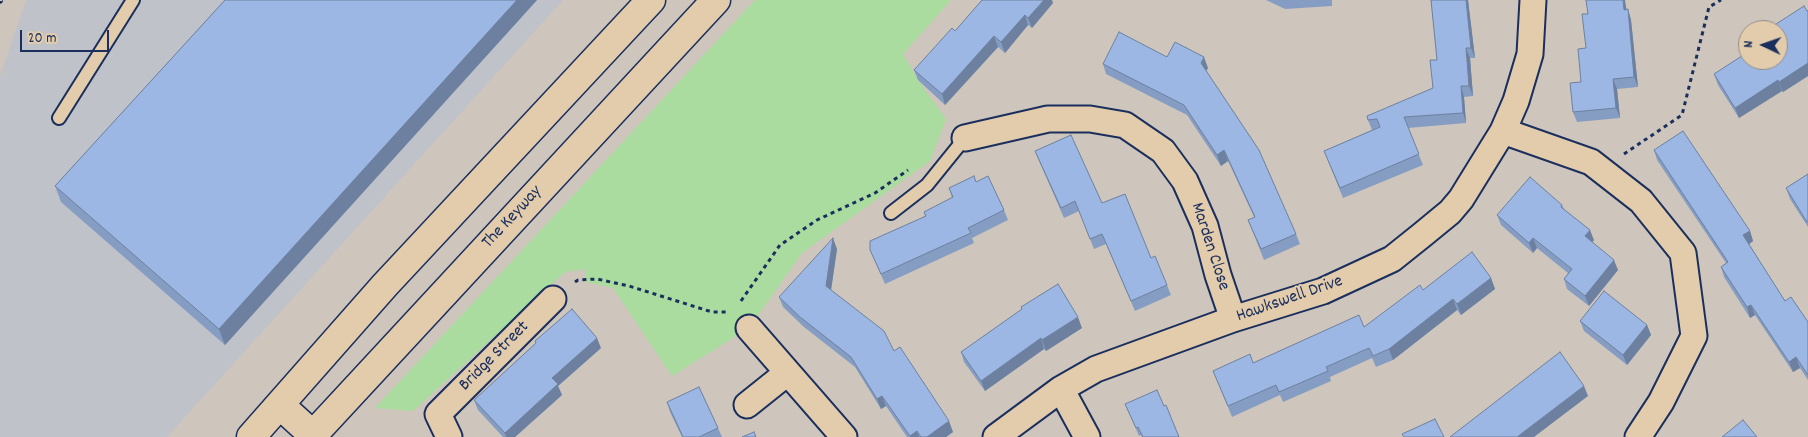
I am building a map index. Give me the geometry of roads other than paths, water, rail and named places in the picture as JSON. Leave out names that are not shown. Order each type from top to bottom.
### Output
[{"type":"highway","points":[[251,437],[385,285],[651,0]]},
{"type":"highway","name":"The Keyway","points":[[312,436],[716,0]]},
{"type":"highway","points":[[280,405],[312,436]]},
{"type":"street","name":"Hawkswell Drive","points":[[996,437],[1061,389],[1096,369],[1233,319],[1323,291],[1392,259],[1450,212],[1461,199],[1503,131],[1516,101],[1530,54],[1533,28],[1533,0]]},
{"type":"street","name":"Marden Close","points":[[965,138],[1048,119],[1090,118],[1125,125],[1163,151],[1185,181],[1205,226],[1218,275],[1233,319]]},
{"type":"street","points":[[1503,131],[1591,162],[1641,201],[1684,253],[1694,336],[1661,402],[1638,437]]},
{"type":"street","name":"Bridge Street","points":[[449,437],[438,414],[553,299]]},
{"type":"street","points":[[741,320],[844,437]]},
{"type":"street","points":[[747,405],[787,373]]},
{"type":"street","points":[[1061,389],[1087,437]]},
{"type":"lane","points":[[59,118],[133,0]]},
{"type":"lane","points":[[891,213],[927,185],[965,138]]}]
